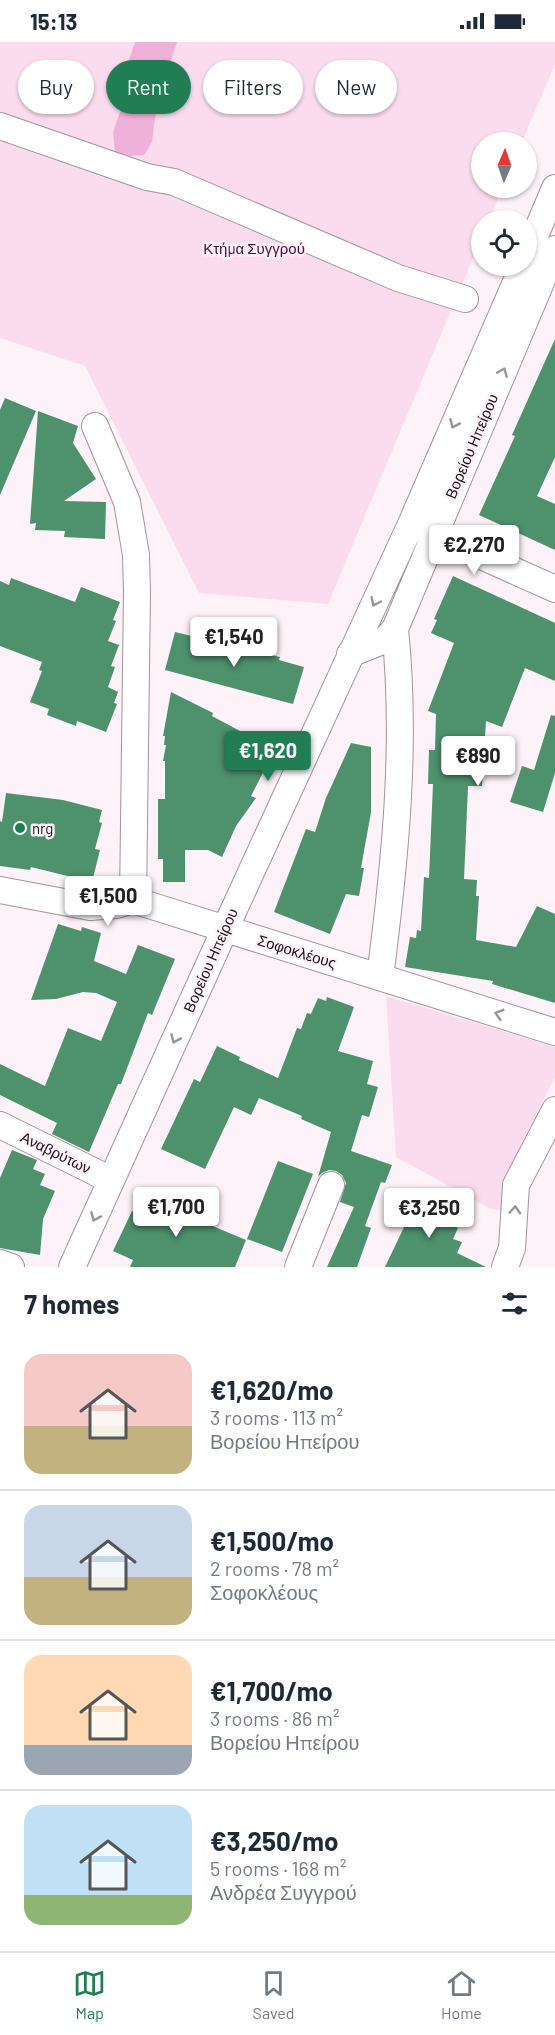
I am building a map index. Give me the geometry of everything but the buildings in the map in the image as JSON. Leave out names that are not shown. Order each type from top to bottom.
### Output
[{"type":"street","points":[[0,126],[147,177],[174,182],[398,278],[465,299]]},
{"type":"street","name":"Βορείου Ηπείρου","points":[[395,629],[434,534],[542,249],[555,188]]},
{"type":"street","name":"Βορείου Ηπείρου","points":[[72,1267],[411,524],[519,276]]},
{"type":"street","points":[[95,426],[127,502],[136,555],[133,900]]},
{"type":"street","points":[[411,524],[555,589]]},
{"type":"street","points":[[350,654],[385,640],[395,629]]},
{"type":"street","points":[[380,977],[398,806],[400,678],[395,629]]},
{"type":"street","name":"Σοφοκλέους","points":[[0,890],[90,907],[116,905],[133,900],[555,1032]]},
{"type":"street","points":[[505,1267],[513,1245],[516,1185],[555,1110]]},
{"type":"street","name":"Αναβρύτων","points":[[0,1125],[111,1180]]},
{"type":"street","points":[[298,1267],[331,1185]]},
{"type":"street","points":[[0,1263],[11,1267]]},
{"type":"green space","name":"Κτήμα Συγγρού","points":[[0,42],[555,42],[555,64],[526,132],[471,132],[471,198],[499,198],[493,210],[471,210],[471,263],[328,604],[199,593],[85,366],[0,338]]},
{"type":"green space","points":[[386,996],[555,1047],[555,1077],[520,1146],[507,1180],[504,1211],[491,1209],[396,1157]]},
{"type":"shaded area","points":[[135,42],[177,42],[171,60],[129,60]]},
{"type":"shaded area","points":[[119,114],[156,114],[152,142],[144,155],[130,156],[115,152],[113,132]]},
{"type":"place","name":"nrg","points":[[20,828]]}]
